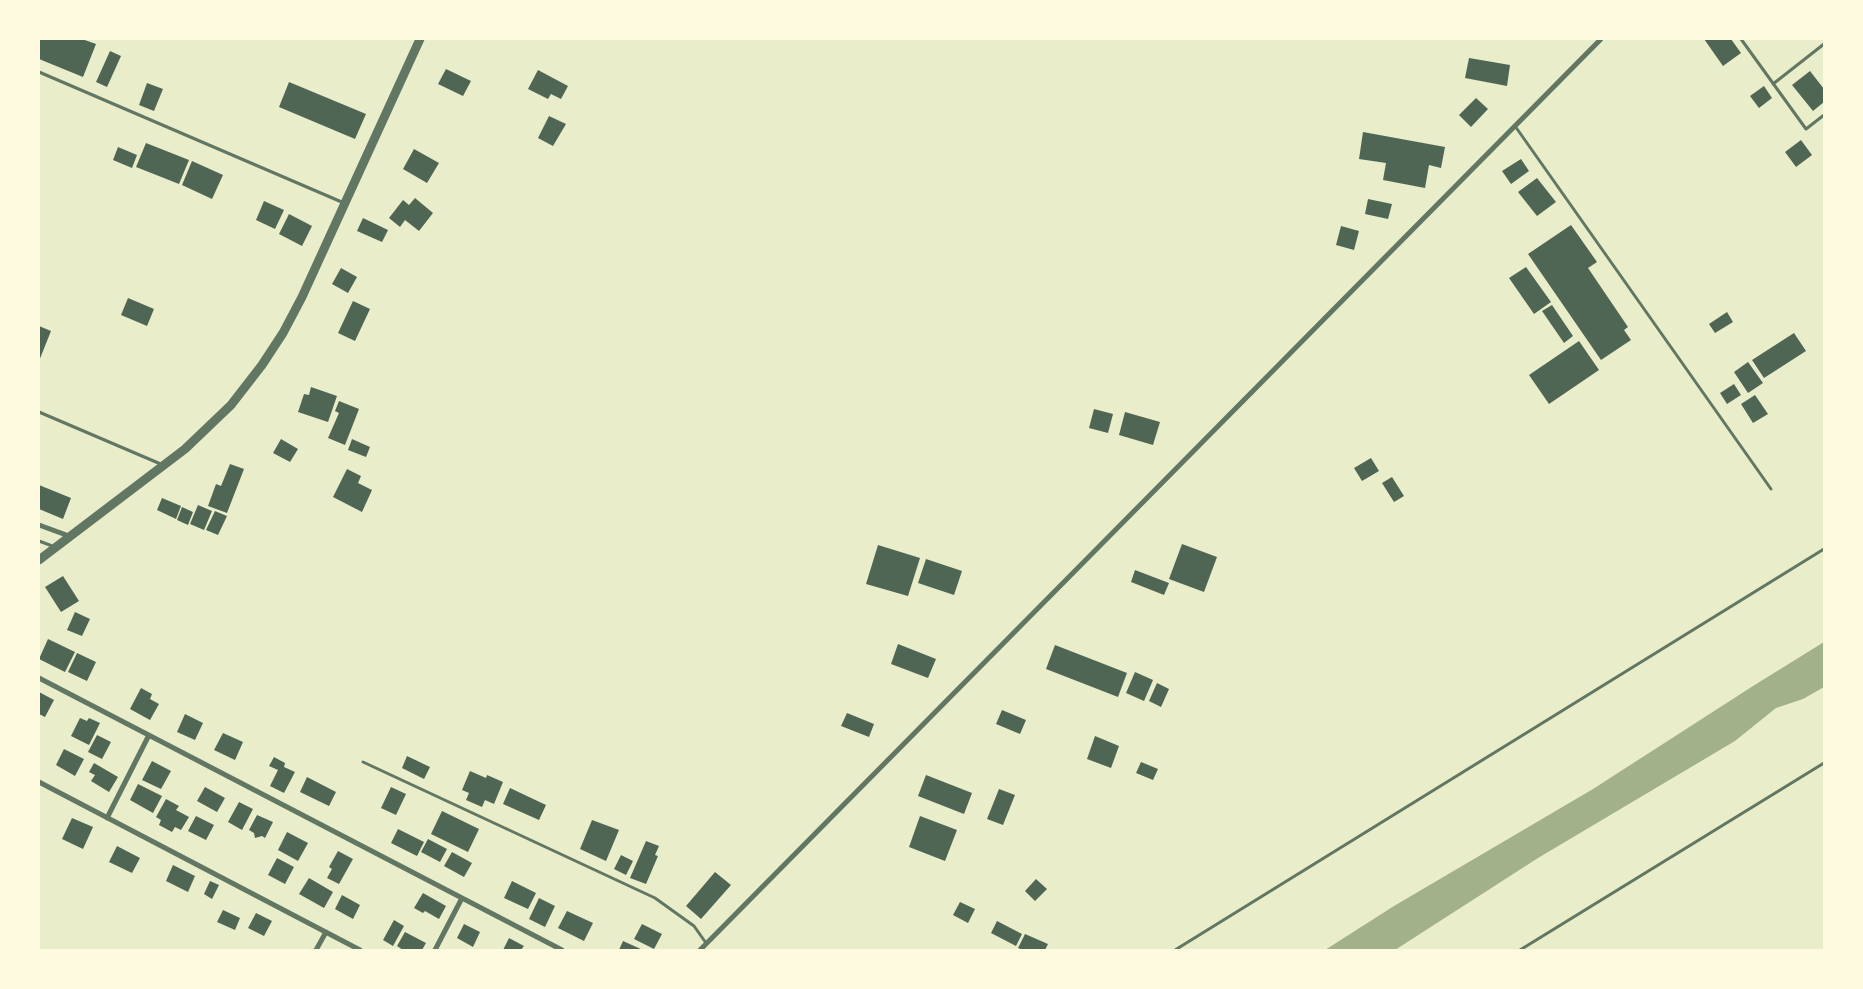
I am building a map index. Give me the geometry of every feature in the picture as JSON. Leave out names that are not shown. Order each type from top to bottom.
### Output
[{"type":"street","points":[[39,560],[184,449],[230,405],[262,365],[302,297],[420,39]]},
{"type":"street","points":[[700,950],[1601,39]]},
{"type":"street","points":[[39,525],[69,536]]},
{"type":"street","points":[[39,678],[562,950]]},
{"type":"street","points":[[107,818],[149,735]]},
{"type":"street","points":[[39,782],[360,950]]},
{"type":"street","points":[[435,950],[462,898]]},
{"type":"street","points":[[316,950],[326,932]]},
{"type":"lane","points":[[1741,39],[1806,129],[1824,115]]},
{"type":"lane","points":[[1773,84],[1824,44]]},
{"type":"lane","points":[[39,72],[345,203]]},
{"type":"lane","points":[[1515,126],[1771,489]]},
{"type":"lane","points":[[39,412],[164,465]]},
{"type":"lane","points":[[39,541],[56,547]]},
{"type":"lane","points":[[1175,950],[1824,549]]},
{"type":"lane","points":[[363,762],[656,898],[694,926],[706,943]]},
{"type":"lane","points":[[1520,950],[1824,763]]},
{"type":"shaded area","points":[[1824,642],[1824,687],[1803,699],[1776,708],[1735,741],[1538,858],[1395,950],[1325,950],[1394,906],[1593,789]]},
{"type":"building","points":[[39,39],[82,39],[96,44],[83,77],[39,59]]},
{"type":"building","points":[[1704,39],[1731,39],[1741,53],[1723,66]]},
{"type":"building","points":[[110,51],[121,56],[107,87],[96,82]]},
{"type":"building","points":[[1469,58],[1510,65],[1507,86],[1465,78]]},
{"type":"building","points":[[446,69],[471,81],[463,96],[438,84]]},
{"type":"building","points":[[538,70],[568,86],[561,99],[551,94],[548,99],[528,89]]},
{"type":"building","points":[[1810,71],[1824,89],[1824,102],[1813,111],[1792,85]]},
{"type":"building","points":[[289,82],[366,114],[355,139],[279,107]]},
{"type":"building","points":[[147,83],[163,89],[154,111],[139,105]]},
{"type":"building","points":[[1764,86],[1772,98],[1759,108],[1750,96]]},
{"type":"building","points":[[1476,98],[1488,109],[1471,127],[1459,115]]},
{"type":"building","points":[[549,116],[566,124],[553,146],[538,138]]},
{"type":"building","points":[[1363,132],[1445,147],[1441,168],[1429,165],[1425,188],[1383,180],[1386,163],[1359,159]]},
{"type":"building","points":[[1801,140],[1812,155],[1796,167],[1785,152]]},
{"type":"building","points":[[146,143],[189,160],[179,184],[136,167]]},
{"type":"building","points":[[118,147],[137,155],[132,168],[113,160]]},
{"type":"building","points":[[414,149],[439,163],[427,183],[403,169]]},
{"type":"building","points":[[1521,159],[1529,171],[1511,184],[1502,171]]},
{"type":"building","points":[[192,161],[223,175],[212,199],[182,185]]},
{"type":"building","points":[[1537,178],[1556,202],[1537,216],[1518,192]]},
{"type":"building","points":[[415,198],[433,213],[419,231],[405,220],[400,227],[389,218],[403,200],[409,205]]},
{"type":"building","points":[[1368,199],[1392,204],[1388,219],[1365,214]]},
{"type":"building","points":[[264,201],[284,210],[275,229],[256,220]]},
{"type":"building","points":[[289,214],[312,226],[302,246],[279,234]]},
{"type":"building","points":[[363,218],[388,230],[382,242],[357,231]]},
{"type":"building","points":[[1571,225],[1597,262],[1588,268],[1628,327],[1624,330],[1631,340],[1601,360],[1528,254]]},
{"type":"building","points":[[1341,226],[1359,231],[1354,250],[1336,245]]},
{"type":"building","points":[[1526,267],[1551,302],[1534,314],[1509,278]]},
{"type":"building","points":[[341,268],[357,277],[348,293],[332,284]]},
{"type":"building","points":[[128,298],[154,309],[147,326],[121,315]]},
{"type":"building","points":[[353,301],[370,309],[355,341],[338,333]]},
{"type":"building","points":[[1552,305],[1573,336],[1564,343],[1542,311]]},
{"type":"building","points":[[1727,312],[1733,322],[1715,333],[1709,324]]},
{"type":"building","points":[[39,326],[51,331],[39,361]]},
{"type":"building","points":[[1794,333],[1806,351],[1764,378],[1752,360]]},
{"type":"building","points":[[1579,341],[1599,370],[1549,404],[1529,375]]},
{"type":"building","points":[[1748,362],[1763,383],[1748,393],[1734,372]]},
{"type":"building","points":[[1734,384],[1741,395],[1727,404],[1720,393]]},
{"type":"building","points":[[311,387],[337,396],[328,422],[298,412],[304,394],[309,395]]},
{"type":"building","points":[[1755,395],[1768,414],[1753,423],[1741,404]]},
{"type":"building","points":[[339,401],[359,409],[345,445],[328,438],[339,413],[335,411]]},
{"type":"building","points":[[1094,409],[1113,414],[1108,433],[1089,428]]},
{"type":"building","points":[[1125,412],[1160,422],[1153,445],[1119,435]]},
{"type":"building","points":[[281,439],[298,449],[290,462],[273,453]]},
{"type":"building","points":[[352,439],[370,447],[366,457],[348,450]]},
{"type":"building","points":[[1371,458],[1379,471],[1362,481],[1354,468]]},
{"type":"building","points":[[230,464],[244,469],[227,513],[208,506],[216,484],[221,486]]},
{"type":"building","points":[[347,469],[361,476],[358,483],[372,490],[362,512],[333,497]]},
{"type":"building","points":[[1392,477],[1404,496],[1394,502],[1382,483]]},
{"type":"building","points":[[39,485],[71,498],[63,519],[39,509]]},
{"type":"building","points":[[162,498],[181,506],[176,519],[157,510]]},
{"type":"building","points":[[198,505],[212,511],[204,530],[190,524]]},
{"type":"building","points":[[182,507],[193,512],[188,525],[177,520]]},
{"type":"building","points":[[215,511],[227,516],[218,535],[206,530]]},
{"type":"building","points":[[1182,544],[1217,557],[1204,592],[1169,579]]},
{"type":"building","points":[[878,545],[920,558],[908,596],[866,584]]},
{"type":"building","points":[[926,559],[962,571],[954,595],[918,583]]},
{"type":"building","points":[[1135,570],[1169,583],[1164,595],[1131,582]]},
{"type":"building","points":[[63,576],[79,601],[61,612],[45,587]]},
{"type":"building","points":[[75,612],[90,619],[82,636],[67,630]]},
{"type":"building","points":[[48,639],[75,652],[65,672],[39,659]]},
{"type":"building","points":[[898,644],[936,659],[928,678],[891,664]]},
{"type":"building","points":[[1055,645],[1127,673],[1118,697],[1046,669]]},
{"type":"building","points":[[77,653],[96,662],[87,681],[68,672]]},
{"type":"building","points":[[1135,672],[1153,680],[1144,701],[1126,693]]},
{"type":"building","points":[[1157,683],[1169,689],[1161,707],[1149,701]]},
{"type":"building","points":[[141,688],[152,694],[150,699],[159,704],[150,720],[130,709]]},
{"type":"building","points":[[39,692],[54,700],[45,717],[39,714]]},
{"type":"building","points":[[1002,710],[1026,720],[1020,734],[996,724]]},
{"type":"building","points":[[847,713],[874,724],[869,737],[841,726]]},
{"type":"building","points":[[185,714],[203,723],[195,740],[177,732]]},
{"type":"building","points":[[80,718],[87,721],[89,718],[100,723],[89,745],[71,736]]},
{"type":"building","points":[[223,733],[243,742],[235,760],[214,750]]},
{"type":"building","points":[[97,735],[111,742],[102,759],[88,752]]},
{"type":"building","points":[[1095,736],[1119,746],[1111,768],[1087,759]]},
{"type":"building","points":[[64,749],[84,759],[75,776],[56,765]]},
{"type":"building","points":[[407,756],[430,767],[424,779],[402,768]]},
{"type":"building","points":[[274,757],[285,763],[284,767],[295,772],[284,793],[270,786],[278,770],[269,766]]},
{"type":"building","points":[[152,761],[171,771],[161,789],[142,780]]},
{"type":"building","points":[[1141,762],[1158,769],[1153,780],[1136,773]]},
{"type":"building","points":[[94,763],[118,777],[109,792],[91,781],[95,775],[89,772]]},
{"type":"building","points":[[470,771],[486,778],[487,775],[503,782],[494,804],[485,800],[482,807],[466,800],[469,793],[462,790]]},
{"type":"building","points":[[926,775],[972,793],[964,814],[918,796]]},
{"type":"building","points":[[307,777],[336,792],[329,806],[300,792]]},
{"type":"building","points":[[138,784],[162,796],[153,813],[130,800]]},
{"type":"building","points":[[205,787],[225,798],[217,812],[197,801]]},
{"type":"building","points":[[391,787],[406,794],[396,815],[381,808]]},
{"type":"building","points":[[510,788],[546,805],[539,820],[503,804]]},
{"type":"building","points":[[999,789],[1015,795],[1003,825],[987,819]]},
{"type":"building","points":[[166,799],[179,806],[176,810],[189,817],[181,830],[175,827],[172,832],[159,825],[161,820],[156,817]]},
{"type":"building","points":[[239,802],[253,809],[242,830],[228,822]]},
{"type":"building","points":[[442,811],[479,829],[468,852],[431,834]]},
{"type":"building","points":[[257,815],[273,822],[265,838],[262,836],[255,838],[254,833],[249,830]]},
{"type":"building","points":[[196,816],[214,825],[206,840],[188,831]]},
{"type":"building","points":[[920,816],[957,830],[945,861],[909,847]]},
{"type":"building","points":[[72,818],[93,827],[83,849],[62,839]]},
{"type":"building","points":[[592,820],[619,830],[606,861],[580,849]]},
{"type":"building","points":[[398,829],[424,842],[417,856],[391,843]]},
{"type":"building","points":[[287,832],[308,843],[298,861],[278,850]]},
{"type":"building","points":[[428,839],[447,849],[440,862],[421,852]]},
{"type":"building","points":[[646,841],[659,846],[655,855],[658,856],[646,884],[630,878]]},
{"type":"building","points":[[117,846],[140,858],[132,873],[109,862]]},
{"type":"building","points":[[338,851],[353,859],[339,884],[327,878],[332,869],[329,867]]},
{"type":"building","points":[[452,852],[472,863],[464,877],[444,866]]},
{"type":"building","points":[[621,855],[633,861],[626,875],[614,869]]},
{"type":"building","points":[[277,858],[294,867],[285,884],[268,875]]},
{"type":"building","points":[[173,865],[195,876],[188,892],[166,881]]},
{"type":"building","points":[[715,872],[731,885],[701,919],[686,906]]},
{"type":"building","points":[[309,878],[333,892],[324,908],[299,894]]},
{"type":"building","points":[[1036,879],[1047,889],[1035,901],[1025,891]]},
{"type":"building","points":[[210,881],[219,885],[212,899],[204,894]]},
{"type":"building","points":[[512,881],[536,893],[528,909],[504,898]]},
{"type":"building","points":[[423,893],[446,906],[439,919],[425,911],[423,913],[414,908]]},
{"type":"building","points":[[342,895],[360,905],[353,919],[335,909]]},
{"type":"building","points":[[539,898],[555,906],[545,927],[529,919]]},
{"type":"building","points":[[960,902],[975,909],[968,923],[953,915]]},
{"type":"building","points":[[223,910],[240,918],[235,930],[217,922]]},
{"type":"building","points":[[567,911],[593,923],[584,941],[558,928]]},
{"type":"building","points":[[256,913],[272,921],[264,936],[248,928]]},
{"type":"building","points":[[394,920],[404,926],[393,946],[383,940]]},
{"type":"building","points":[[997,921],[1022,934],[1016,946],[991,933]]},
{"type":"building","points":[[464,924],[480,932],[473,947],[457,938]]},
{"type":"building","points":[[642,924],[662,934],[654,949],[634,939]]},
{"type":"building","points":[[405,932],[426,943],[422,950],[403,950],[397,946]]},
{"type":"building","points":[[1025,934],[1048,944],[1045,950],[1023,950],[1018,948]]},
{"type":"building","points":[[509,938],[524,946],[521,950],[503,950]]},
{"type":"building","points":[[623,941],[643,950],[619,950]]}]
